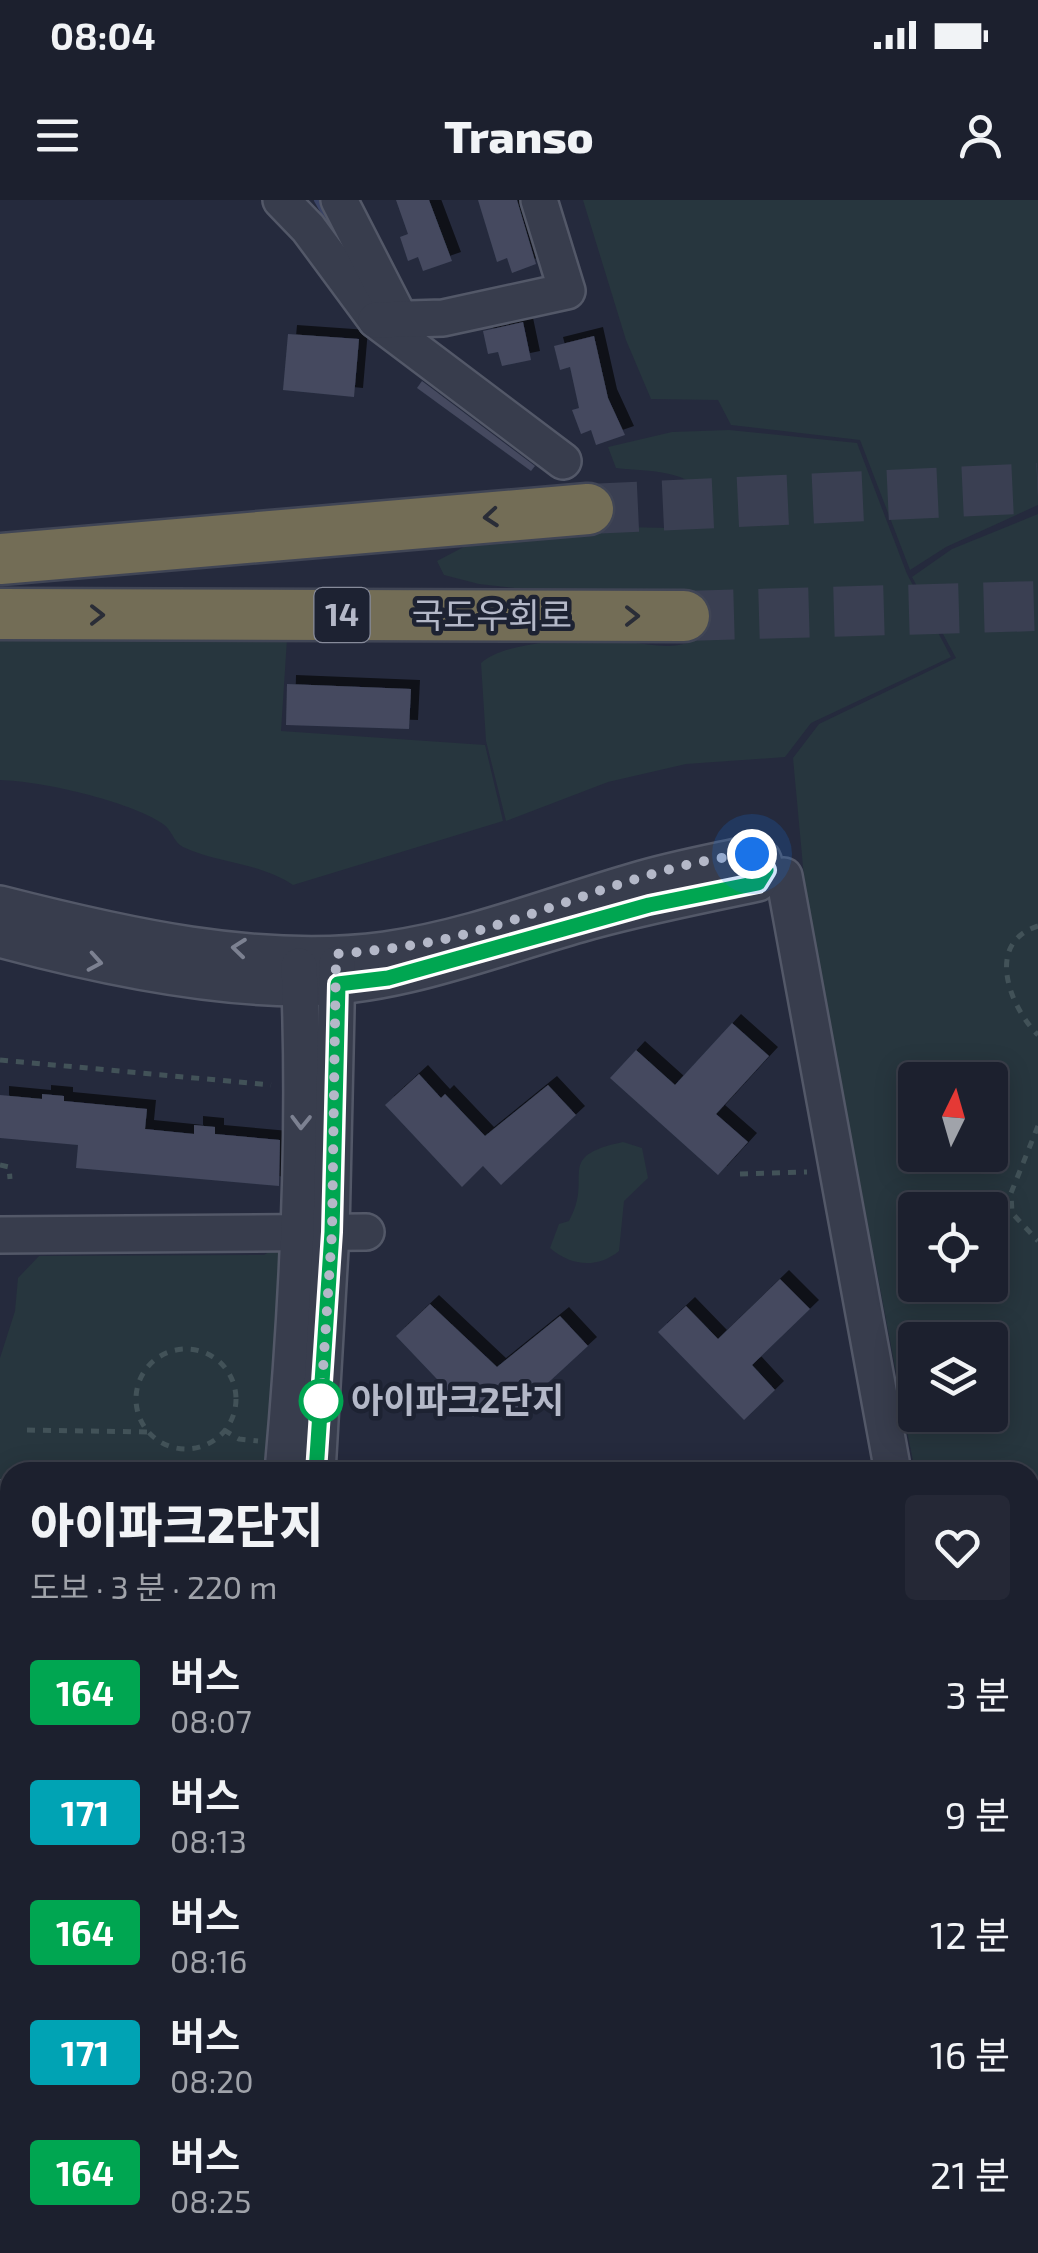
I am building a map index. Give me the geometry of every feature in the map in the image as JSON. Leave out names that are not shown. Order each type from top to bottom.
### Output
[{"type":"highway","points":[[0,559],[588,509]]},
{"type":"highway","name":"국도우회로","points":[[0,614],[684,616]]},
{"type":"street","points":[[281,200],[388,320],[564,461]]},
{"type":"street","points":[[338,200],[388,320]]},
{"type":"street","points":[[388,320],[443,318],[567,292],[538,200]]},
{"type":"street","points":[[230,982],[337,969],[388,978],[649,905],[758,883],[765,866],[759,857],[746,855],[638,879],[483,930],[385,950],[337,969]]},
{"type":"street","points":[[784,876],[891,1462]]},
{"type":"street","points":[[0,904],[300,971]]},
{"type":"street","points":[[0,939],[63,956],[230,982],[271,1002],[286,1016],[303,1052]]},
{"type":"street","points":[[317,1462],[332,1232],[337,969]]},
{"type":"street","points":[[279,1457],[332,1232],[303,1052],[300,971]]},
{"type":"street","points":[[0,1235],[332,1232]]},
{"type":"path","points":[[1038,926],[1016,940],[1006,963],[1007,990],[1038,1035]]},
{"type":"path","points":[[0,1060],[272,1085],[270,1098]]},
{"type":"path","points":[[1038,1126],[1012,1193],[1012,1212],[1038,1241]]},
{"type":"path","points":[[0,1165],[8,1166],[10,1179]]},
{"type":"path","points":[[740,1174],[810,1172]]},
{"type":"path","points":[[189,1349],[205,1353],[230,1376],[235,1410],[224,1430],[201,1446],[168,1446],[149,1432],[137,1412],[139,1381],[158,1357],[189,1349]]},
{"type":"path","points":[[27,1430],[149,1432]]},
{"type":"path","points":[[224,1430],[279,1457]]},
{"type":"shaded area","points":[[583,200],[1038,200],[1038,505],[946,547],[910,570],[860,440],[731,425],[718,400],[651,399],[626,340]]},
{"type":"shaded area","points":[[729,430],[857,443],[907,574],[951,657],[811,723],[785,757],[686,764],[608,782],[506,821],[486,741],[481,663],[510,649],[550,642],[679,645],[709,631],[705,609],[479,584],[444,575],[437,561],[479,539],[579,526],[669,528],[696,519],[709,501],[701,490],[680,477],[616,468],[608,447],[672,432]]},
{"type":"shaded area","points":[[1038,514],[1038,1462],[913,1462],[907,1432],[1008,1432],[1008,1322],[898,1322],[898,1383],[806,899],[793,758],[819,724],[956,658],[912,577],[952,549]]},
{"type":"shaded area","points":[[0,635],[287,639],[281,731],[485,745],[503,821],[293,885],[267,872],[183,847],[163,824],[108,800],[61,788],[0,780]]},
{"type":"shaded area","points":[[623,1142],[642,1148],[648,1178],[624,1201],[619,1251],[593,1263],[567,1259],[550,1248],[559,1224],[569,1221],[576,1205],[582,1162],[588,1154]]},
{"type":"shaded area","points":[[280,1245],[273,1450],[263,1462],[0,1462],[0,1358],[15,1311],[18,1278],[39,1256],[264,1255]]},
{"type":"building","points":[[396,200],[429,200],[452,261],[423,271],[418,257],[408,261],[400,237],[408,234]]},
{"type":"building","points":[[478,200],[517,200],[536,264],[512,273],[507,258],[497,262]]},
{"type":"building","points":[[523,322],[531,360],[502,366],[498,352],[488,354],[483,331]]},
{"type":"building","points":[[288,334],[359,339],[354,397],[283,390]]},
{"type":"building","points":[[594,336],[608,398],[625,435],[596,445],[591,430],[581,434],[572,410],[579,408],[570,367],[560,370],[554,346]]},
{"type":"building","points":[[422,381],[535,466],[531,471],[417,388]]},
{"type":"building","points":[[287,684],[411,689],[409,729],[286,725]]},
{"type":"building","points":[[732,1023],[769,1056],[716,1114],[748,1142],[718,1175],[610,1078],[636,1050],[675,1085]]},
{"type":"building","points":[[419,1074],[441,1098],[445,1094],[485,1136],[548,1085],[576,1115],[501,1185],[483,1166],[462,1187],[385,1105]]},
{"type":"building","points":[[42,1094],[64,1096],[64,1101],[147,1109],[145,1129],[194,1134],[194,1125],[215,1127],[215,1134],[280,1140],[279,1186],[76,1168],[78,1145],[0,1138],[0,1095],[42,1099]]},
{"type":"building","points":[[780,1279],[810,1309],[752,1365],[775,1390],[744,1420],[658,1332],[686,1306],[718,1339]]},
{"type":"building","points":[[430,1304],[497,1367],[560,1316],[588,1346],[513,1415],[495,1397],[473,1417],[396,1336]]},
{"type":"waterway","points":[[318,200],[334,228]]},
{"type":"tunnel","points":[[588,509],[1038,488]]},
{"type":"tunnel","points":[[684,616],[1038,606]]},
{"type":"bus line","name":"164","points":[[317,1462],[332,1232],[338,984],[388,978],[490,953],[649,905],[758,883],[766,870],[759,857]]},
{"type":"place","name":"아이파크2단지","points":[[321,1401]]},
{"type":"route","points":[[321,1401],[332,1232],[336,954],[385,950],[483,930],[638,879],[752,854]]}]
